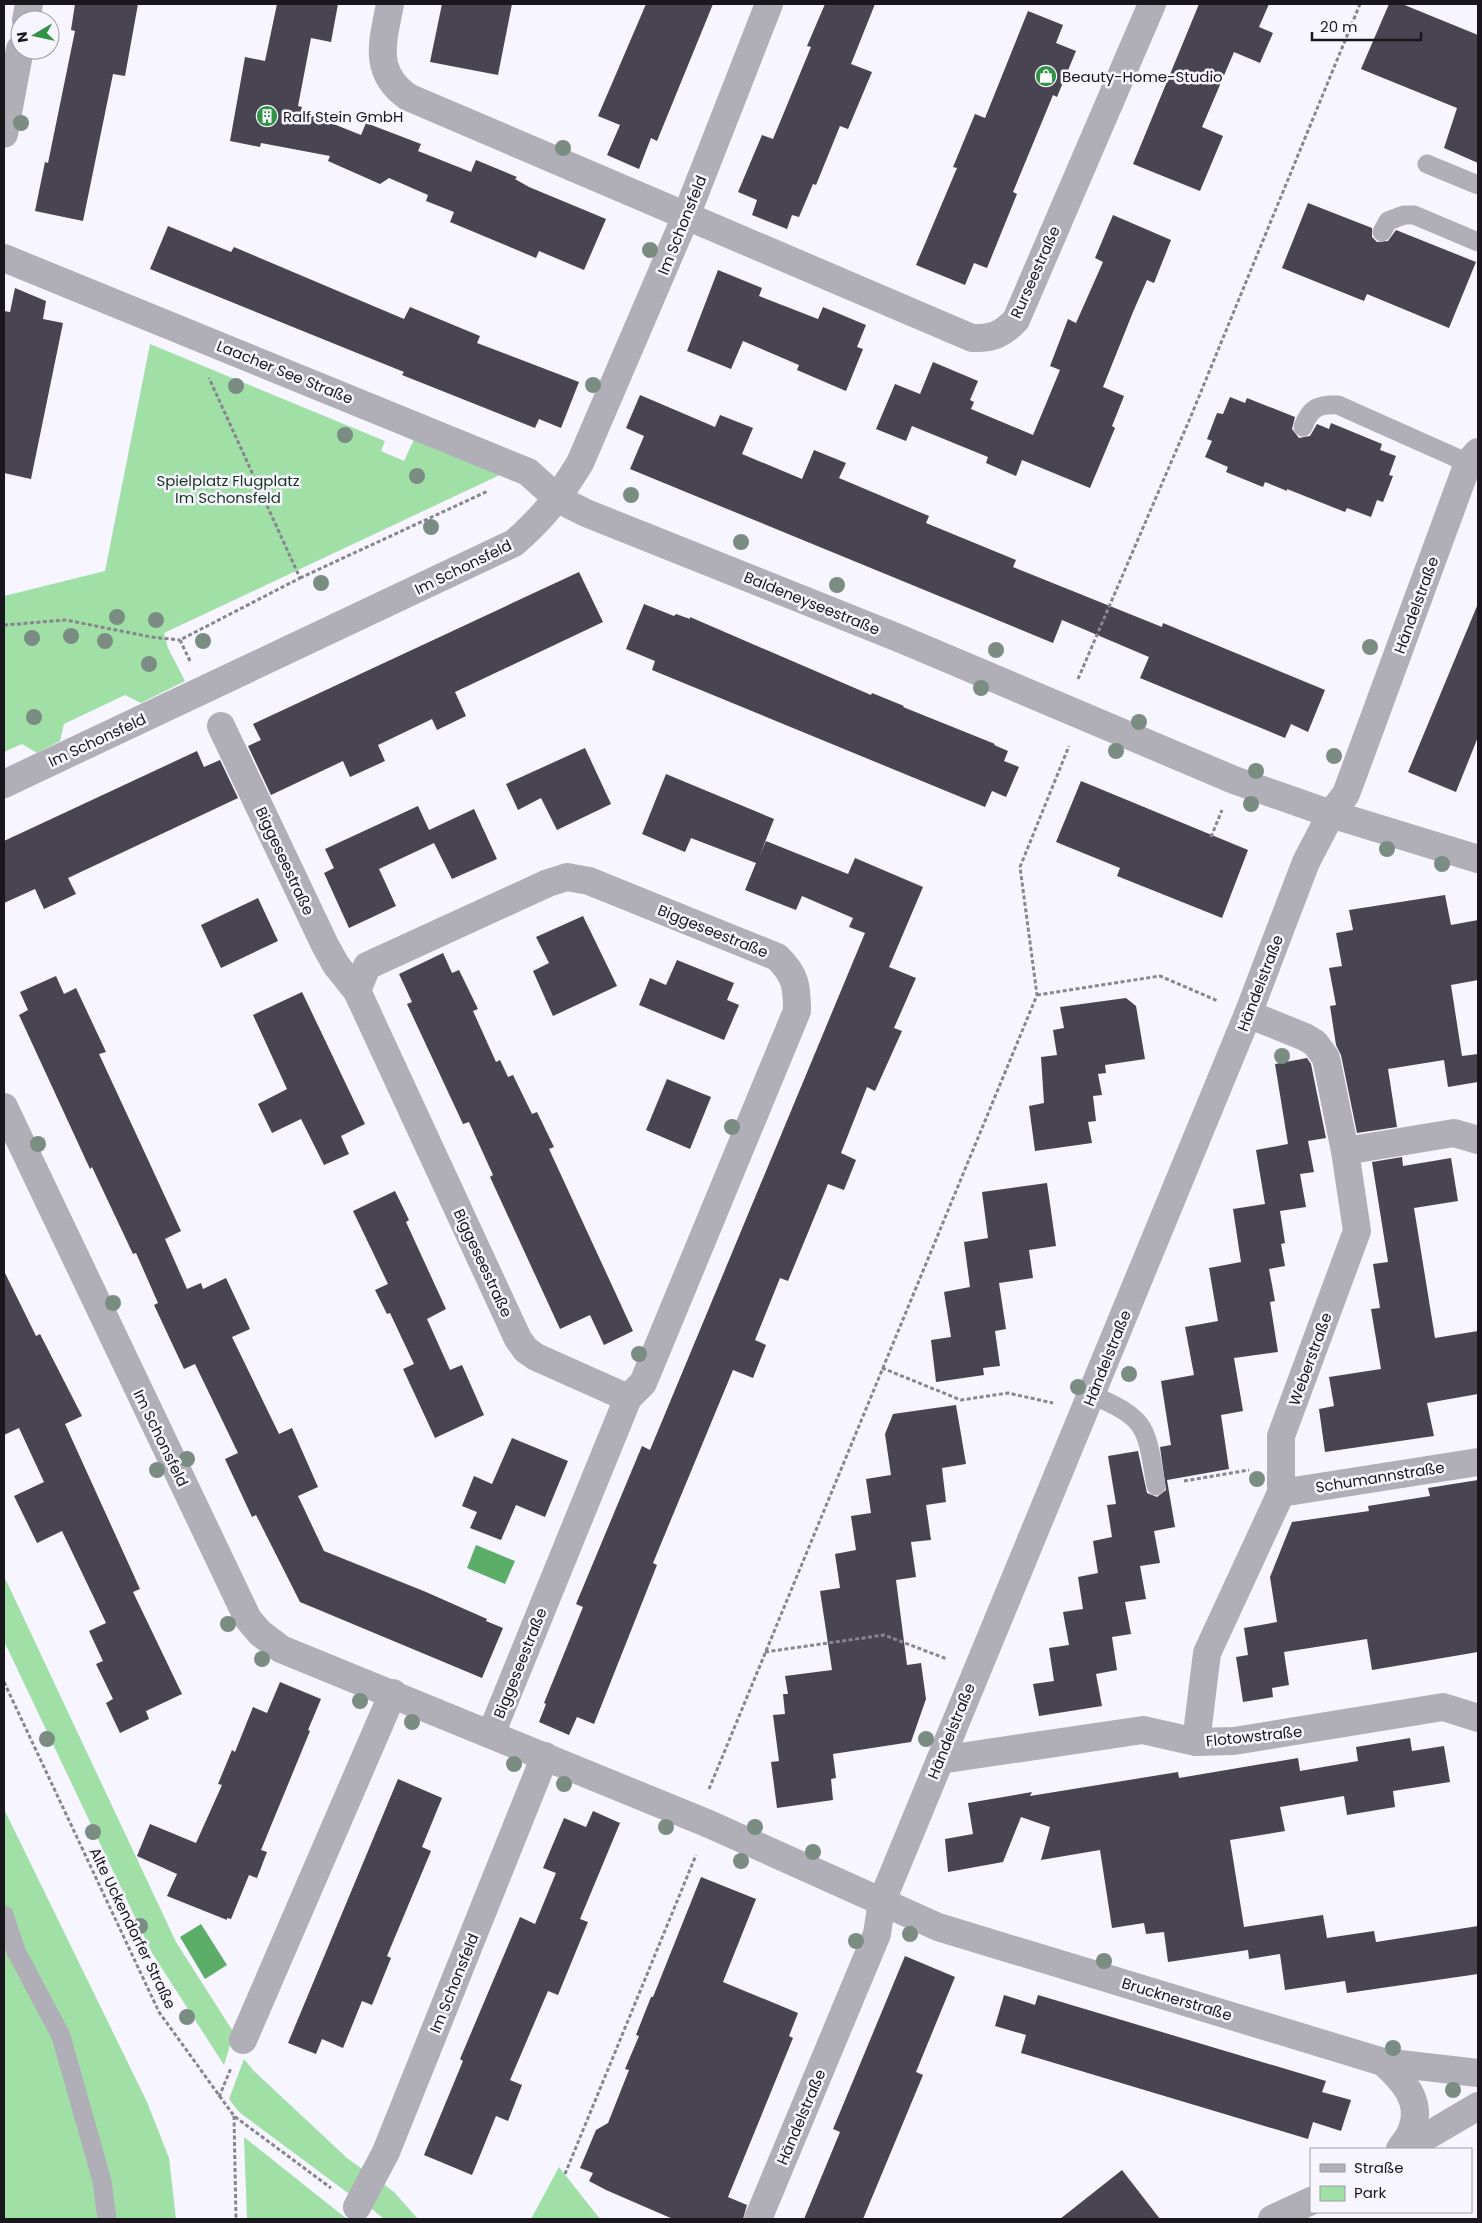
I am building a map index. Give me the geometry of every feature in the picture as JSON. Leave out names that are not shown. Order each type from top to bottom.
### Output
[{"type":"street","points":[[390,4],[381,51],[387,75],[399,90],[408,97],[686,216]]},
{"type":"street","name":"Im Schonsfeld","points":[[4,784],[514,543],[539,522],[558,500],[580,463],[686,216],[769,4]]},
{"type":"street","name":"Rurseestraße","points":[[686,216],[972,338],[988,339],[1005,332],[1016,320],[1152,4]]},
{"type":"street","points":[[4,134],[18,60]]},
{"type":"street","name":"Laacher See Straße","points":[[4,258],[528,472],[558,500]]},
{"type":"street","name":"Händelstraße","points":[[758,2219],[877,1934],[882,1901],[1248,1014],[1306,862],[1331,814],[1346,794],[1473,457]]},
{"type":"street","name":"Baldeneyseestraße","points":[[558,500],[586,513],[901,639],[1073,712]]},
{"type":"street","points":[[1073,712],[1234,780],[1331,814],[1478,860]]},
{"type":"street","name":"Biggeseestraße","points":[[221,726],[325,944],[336,965],[357,991],[526,1350],[628,1398]]},
{"type":"street","name":"Biggeseestraße","points":[[357,991],[367,966],[567,876],[589,881],[777,957],[789,969],[796,988],[797,1011],[643,1383],[628,1398],[491,1734]]},
{"type":"street","name":"Weberstraße","points":[[1196,1742],[1207,1653],[1282,1480],[1281,1436],[1357,1231],[1345,1151],[1326,1058],[1315,1043],[1305,1037],[1248,1014]]},
{"type":"street","name":"Im Schonsfeld","points":[[4,1106],[248,1619],[260,1633],[281,1649],[393,1693],[703,1822]]},
{"type":"street","points":[[1345,1151],[1454,1133],[1478,1140]]},
{"type":"street","name":"Schumannstraße","points":[[1282,1480],[1478,1462]]},
{"type":"street","points":[[243,2040],[393,1693]]},
{"type":"street","name":"Flotowstraße","points":[[940,1760],[1144,1730],[1196,1742],[1234,1741],[1442,1707],[1478,1718]]},
{"type":"street","name":"Im Schonsfeld","points":[[357,2207],[386,2152],[545,1756]]},
{"type":"street","points":[[703,1822],[882,1901]]},
{"type":"street","name":"Brucknerstraße","points":[[882,1901],[906,1914],[938,1927],[1383,2062],[1478,2073]]},
{"type":"street","points":[[1383,2062],[1403,2080],[1415,2103],[1413,2128],[1401,2148]]},
{"type":"street","points":[[1407,2148],[1478,2106]]},
{"type":"street","points":[[1272,2219],[1310,2201]]},
{"type":"lane","points":[[1427,164],[1478,185]]},
{"type":"lane","points":[[1382,232],[1388,221],[1404,215],[1414,215],[1478,242]]},
{"type":"lane","points":[[1303,427],[1307,415],[1313,409],[1324,404],[1338,405],[1473,457]]},
{"type":"lane","points":[[1088,1403],[1132,1414],[1147,1436],[1156,1486]]},
{"type":"lane","points":[[4,1915],[16,1950],[61,2036],[102,2182],[107,2219]]},
{"type":"path","points":[[565,2174],[703,1822],[764,1652],[1037,995],[1020,867],[1073,712],[1191,416],[1360,4]]},
{"type":"path","points":[[214,343],[204,366],[300,578]]},
{"type":"path","points":[[4,625],[66,620],[151,637],[180,640],[300,578],[528,472]]},
{"type":"path","points":[[180,640],[204,691]]},
{"type":"path","points":[[1037,995],[1160,976],[1248,1014]]},
{"type":"path","points":[[882,1368],[961,1400],[1008,1393],[1088,1403]]},
{"type":"path","points":[[1156,1486],[1282,1480]]},
{"type":"path","points":[[764,1652],[884,1635],[976,1670]]},
{"type":"path","name":"Alte Uckendorfer Straße","points":[[4,1682],[159,2012],[234,2116],[357,2207]]},
{"type":"path","points":[[234,2116],[236,2219]]},
{"type":"green space","name":"Spielplatz Flugplatz Im Schonsfeld","points":[[150,344],[385,441],[381,451],[404,461],[415,437],[502,474],[164,633],[168,648],[185,681],[141,703],[125,695],[64,724],[60,741],[37,753],[22,744],[4,752],[4,596],[105,571]]},
{"type":"green space","points":[[4,1576],[176,1942],[234,2033],[224,2065],[152,1953],[4,1641]]},
{"type":"green space","points":[[4,1809],[147,2102],[169,2158],[176,2219],[4,2219]]},
{"type":"green space","points":[[244,2059],[254,2071],[347,2158],[369,2174],[356,2199],[239,2112],[229,2099]]},
{"type":"green space","points":[[244,2137],[347,2219],[247,2219]]},
{"type":"green space","points":[[559,2167],[600,2219],[531,2219]]},
{"type":"green space","points":[[378,2180],[394,2192],[418,2219],[384,2219],[367,2205]]},
{"type":"shaded area","points":[[476,1545],[515,1561],[505,1584],[467,1568]]},
{"type":"shaded area","points":[[201,1924],[227,1965],[205,1979],[180,1937]]},
{"type":"building","points":[[75,4],[138,4],[125,76],[113,74],[83,221],[35,211],[45,162],[48,163],[75,31],[71,30]]},
{"type":"building","points":[[277,4],[338,4],[331,42],[311,38],[298,106],[302,107],[301,111],[361,135],[366,123],[421,144],[418,151],[471,172],[476,160],[517,177],[515,179],[529,187],[606,219],[584,270],[539,251],[536,258],[450,222],[454,212],[426,201],[428,195],[389,178],[380,184],[328,161],[330,156],[261,143],[260,147],[230,141],[245,57],[265,61]]},
{"type":"building","points":[[442,4],[512,4],[498,75],[430,62]]},
{"type":"building","points":[[646,4],[713,4],[657,141],[651,138],[639,169],[607,155],[620,125],[598,116]]},
{"type":"building","points":[[825,4],[875,4],[851,64],[872,72],[848,129],[840,126],[816,185],[813,184],[799,217],[792,215],[787,229],[752,215],[757,200],[738,192],[762,135],[773,139],[811,47],[807,46]]},
{"type":"building","points":[[1199,4],[1269,4],[1259,27],[1273,33],[1260,63],[1234,52],[1202,127],[1223,136],[1200,191],[1133,164]]},
{"type":"building","points":[[1389,4],[1402,4],[1478,35],[1478,163],[1444,148],[1457,108],[1361,69]]},
{"type":"building","points":[[1028,11],[1063,25],[1056,43],[1076,51],[1057,97],[1053,95],[1013,192],[1017,194],[987,268],[974,263],[965,285],[916,265],[957,168],[953,167],[975,114],[985,118]]},
{"type":"building","points":[[1308,203],[1372,228],[1372,237],[1377,242],[1388,241],[1396,230],[1476,262],[1449,328],[1367,294],[1364,301],[1282,268]]},
{"type":"building","points":[[1113,215],[1171,240],[1154,283],[1147,280],[1103,387],[1124,396],[1112,426],[1115,428],[1090,488],[1022,460],[1016,476],[986,463],[988,457],[912,426],[906,441],[876,429],[895,384],[920,394],[933,362],[978,381],[970,400],[974,402],[971,409],[1033,435],[1060,370],[1050,366],[1068,319],[1076,323],[1103,262],[1095,258]]},
{"type":"building","points":[[168,226],[231,252],[234,247],[404,319],[410,307],[480,336],[477,343],[579,382],[561,428],[539,419],[535,428],[402,375],[404,372],[150,269]]},
{"type":"building","points":[[718,270],[762,288],[759,296],[818,319],[823,307],[866,325],[857,347],[863,349],[846,391],[797,370],[799,365],[743,341],[731,369],[687,351]]},
{"type":"building","points":[[15,288],[46,301],[43,319],[63,323],[31,479],[4,473],[4,311],[10,312]]},
{"type":"building","points":[[640,395],[715,427],[720,415],[753,428],[742,454],[802,479],[814,450],[846,463],[839,478],[929,516],[926,523],[1016,560],[1013,567],[1162,627],[1163,623],[1325,690],[1308,732],[1291,724],[1285,738],[1140,678],[1149,657],[1062,620],[1053,643],[630,469],[644,436],[626,428]]},
{"type":"building","points":[[1230,397],[1245,403],[1247,398],[1295,417],[1292,429],[1299,438],[1310,436],[1317,424],[1329,429],[1331,423],[1382,444],[1380,450],[1396,456],[1389,475],[1393,476],[1383,502],[1377,500],[1371,517],[1347,508],[1345,512],[1265,482],[1263,487],[1226,472],[1228,467],[1205,457],[1212,441],[1207,439],[1217,413],[1223,414]]},
{"type":"building","points":[[579,572],[603,622],[455,692],[466,716],[437,730],[432,719],[378,745],[385,761],[350,777],[343,761],[271,795],[248,746],[261,740],[253,724]]},
{"type":"building","points":[[644,604],[674,616],[676,614],[690,619],[690,617],[871,695],[872,693],[995,744],[1008,751],[1004,761],[1019,767],[1006,797],[992,791],[985,807],[652,670],[655,661],[626,649]]},
{"type":"building","points":[[1477,606],[1478,737],[1456,792],[1408,772]]},
{"type":"building","points":[[585,748],[611,804],[557,830],[541,798],[518,810],[506,784]]},
{"type":"building","points":[[197,751],[204,767],[220,760],[238,798],[68,878],[76,894],[44,909],[35,889],[4,903],[4,841]]},
{"type":"building","points":[[666,774],[774,819],[760,855],[766,841],[848,874],[855,858],[923,887],[889,967],[916,978],[894,1028],[902,1031],[875,1091],[867,1087],[841,1153],[856,1160],[844,1190],[828,1184],[788,1281],[780,1278],[755,1340],[766,1345],[753,1378],[733,1370],[653,1563],[657,1565],[594,1724],[577,1717],[569,1735],[539,1722],[546,1704],[544,1703],[583,1607],[576,1604],[642,1446],[650,1450],[865,933],[849,927],[853,918],[802,896],[796,910],[745,890],[756,863],[691,838],[685,852],[642,834]]},
{"type":"building","points":[[1081,781],[1248,850],[1222,918],[1117,876],[1120,868],[1056,842]]},
{"type":"building","points":[[418,806],[429,830],[474,809],[497,859],[452,879],[434,843],[379,869],[396,906],[349,928],[324,873],[334,868],[325,849]]},
{"type":"building","points":[[1445,895],[1451,925],[1478,920],[1478,980],[1451,985],[1462,1056],[1478,1054],[1478,1082],[1448,1087],[1444,1060],[1388,1069],[1397,1127],[1357,1133],[1341,1055],[1336,1045],[1330,1006],[1336,1005],[1329,968],[1342,966],[1336,933],[1353,930],[1349,910]]},
{"type":"building","points":[[258,898],[278,941],[221,968],[201,925]]},
{"type":"building","points":[[583,916],[617,986],[553,1016],[533,971],[549,963],[536,937]]},
{"type":"building","points":[[443,953],[452,973],[459,970],[478,1009],[473,1011],[496,1062],[500,1060],[508,1077],[513,1075],[532,1114],[537,1112],[554,1147],[549,1149],[633,1331],[604,1345],[590,1315],[560,1329],[490,1177],[493,1175],[469,1122],[463,1124],[407,1004],[412,1002],[399,974]]},
{"type":"building","points":[[677,960],[734,983],[727,1000],[739,1005],[724,1040],[639,1005],[650,978],[666,985]]},
{"type":"building","points":[[56,976],[64,994],[76,988],[106,1052],[99,1054],[181,1231],[165,1239],[187,1289],[201,1283],[203,1289],[226,1278],[250,1329],[232,1337],[279,1434],[292,1428],[318,1487],[298,1496],[324,1551],[426,1592],[503,1628],[482,1678],[300,1602],[256,1515],[252,1517],[225,1459],[238,1453],[195,1364],[184,1369],[154,1305],[158,1303],[136,1253],[133,1254],[92,1167],[90,1169],[19,1015],[28,1010],[20,992]]},
{"type":"building","points":[[302,992],[365,1124],[341,1136],[349,1154],[324,1165],[301,1119],[272,1133],[258,1104],[287,1089],[253,1015]]},
{"type":"building","points":[[1126,998],[1136,1006],[1145,1059],[1105,1065],[1106,1073],[1098,1074],[1102,1095],[1093,1096],[1096,1121],[1088,1122],[1092,1143],[1035,1151],[1029,1106],[1044,1103],[1041,1057],[1057,1055],[1053,1030],[1064,1028],[1060,1007]]},
{"type":"building","points":[[1307,1058],[1311,1064],[1326,1138],[1308,1141],[1314,1172],[1300,1174],[1306,1207],[1280,1211],[1285,1243],[1281,1244],[1285,1266],[1269,1269],[1275,1301],[1270,1302],[1278,1352],[1234,1358],[1243,1411],[1221,1415],[1229,1469],[1167,1480],[1175,1527],[1154,1531],[1160,1563],[1140,1566],[1146,1599],[1125,1602],[1131,1634],[1112,1637],[1117,1670],[1096,1674],[1102,1706],[1039,1716],[1033,1684],[1054,1681],[1049,1648],[1069,1645],[1063,1612],[1083,1609],[1078,1577],[1098,1573],[1093,1541],[1112,1537],[1107,1505],[1116,1504],[1108,1456],[1138,1451],[1147,1493],[1157,1497],[1166,1490],[1160,1447],[1171,1445],[1161,1381],[1194,1375],[1185,1327],[1218,1321],[1209,1268],[1241,1262],[1233,1209],[1265,1204],[1256,1150],[1288,1144],[1275,1064]]},
{"type":"building","points":[[667,1079],[711,1097],[690,1149],[646,1130]]},
{"type":"building","points":[[1402,1157],[1403,1166],[1451,1158],[1458,1201],[1414,1208],[1435,1338],[1478,1331],[1478,1394],[1427,1403],[1434,1436],[1325,1452],[1319,1409],[1334,1406],[1329,1377],[1381,1369],[1371,1309],[1380,1308],[1373,1264],[1388,1262],[1372,1162]]},
{"type":"building","points":[[1047,1183],[1056,1246],[1029,1250],[1033,1278],[999,1283],[1006,1329],[995,1331],[1000,1366],[983,1368],[984,1375],[936,1382],[931,1340],[951,1337],[944,1292],[970,1287],[964,1242],[988,1238],[982,1192]]},
{"type":"building","points":[[395,1191],[409,1220],[406,1222],[446,1309],[427,1319],[450,1370],[462,1365],[484,1415],[435,1438],[403,1369],[414,1364],[390,1313],[387,1314],[375,1290],[388,1284],[353,1211]]},
{"type":"building","points":[[4,1271],[36,1336],[40,1334],[82,1416],[65,1424],[140,1589],[133,1592],[182,1694],[146,1711],[149,1719],[120,1733],[106,1703],[113,1699],[96,1664],[103,1661],[89,1631],[106,1623],[62,1531],[37,1543],[14,1496],[44,1482],[19,1428],[4,1435]]},
{"type":"building","points":[[956,1405],[966,1464],[942,1468],[946,1502],[926,1505],[931,1540],[911,1542],[916,1577],[896,1580],[907,1665],[921,1663],[926,1699],[911,1742],[833,1754],[836,1778],[831,1779],[833,1800],[777,1808],[771,1762],[779,1761],[773,1715],[785,1714],[783,1694],[788,1694],[785,1676],[832,1670],[820,1591],[840,1588],[835,1554],[856,1550],[851,1516],[871,1513],[866,1479],[891,1475],[885,1434],[893,1414]]},
{"type":"building","points":[[512,1438],[568,1461],[545,1517],[516,1505],[501,1540],[470,1528],[477,1512],[462,1506],[474,1476],[492,1484]]},
{"type":"building","points":[[1478,1480],[1478,1652],[1372,1670],[1367,1639],[1284,1652],[1289,1685],[1272,1688],[1273,1697],[1243,1702],[1236,1657],[1248,1655],[1244,1628],[1277,1622],[1270,1577],[1292,1522],[1369,1511],[1368,1506],[1430,1496],[1428,1488]]},
{"type":"building","points":[[280,1682],[321,1699],[308,1730],[310,1731],[261,1850],[267,1852],[257,1878],[249,1875],[231,1919],[227,1918],[227,1920],[167,1896],[177,1874],[137,1856],[150,1824],[196,1843],[222,1785],[218,1784],[232,1750],[235,1752],[253,1707],[267,1713]]},
{"type":"building","points":[[1410,1738],[1412,1751],[1444,1746],[1450,1782],[1393,1791],[1395,1807],[1347,1815],[1344,1796],[1280,1807],[1285,1831],[1230,1840],[1244,1927],[1323,1915],[1327,1938],[1374,1931],[1376,1942],[1478,1926],[1478,1974],[1347,1993],[1345,1981],[1285,1990],[1280,1954],[1249,1959],[1248,1950],[1168,1962],[1164,1932],[1146,1934],[1144,1923],[1112,1928],[1100,1850],[1041,1860],[1050,1827],[1021,1817],[1003,1862],[948,1872],[945,1839],[973,1834],[968,1803],[1032,1792],[1030,1796],[1178,1772],[1179,1778],[1298,1758],[1300,1771],[1358,1761],[1356,1747]]},
{"type":"building","points":[[398,1779],[442,1798],[422,1847],[431,1851],[387,1956],[391,1958],[372,2005],[362,2001],[343,2048],[322,2039],[316,2054],[288,2043]]},
{"type":"building","points":[[593,1811],[620,1823],[580,1919],[588,1922],[558,1995],[548,1991],[510,2080],[522,2085],[508,2121],[496,2116],[472,2175],[424,2155],[463,2061],[460,2059],[520,1917],[535,1924],[556,1873],[543,1868],[564,1818],[586,1827]]},
{"type":"building","points":[[701,1877],[756,1899],[723,1982],[798,2013],[789,2036],[793,2038],[728,2197],[747,2205],[743,2219],[673,2219],[589,2181],[593,2173],[580,2168],[596,2130],[608,2123],[629,2070],[625,2069],[639,2036],[636,2035]]},
{"type":"building","points":[[905,1956],[955,1977],[916,2072],[923,2075],[863,2219],[804,2219],[840,2132],[833,2129]]},
{"type":"building","points":[[1004,1995],[1035,2005],[1038,1995],[1326,2081],[1322,2092],[1351,2100],[1341,2131],[1313,2122],[1308,2139],[1021,2053],[1026,2035],[995,2026]]},
{"type":"building","points":[[1122,2170],[1160,2219],[1060,2219]]},
{"type":"place","name":"Beauty-Home-Studio","points":[[1046,76]]},
{"type":"place","name":"Ralf Stein GmbH","points":[[267,116]]}]
